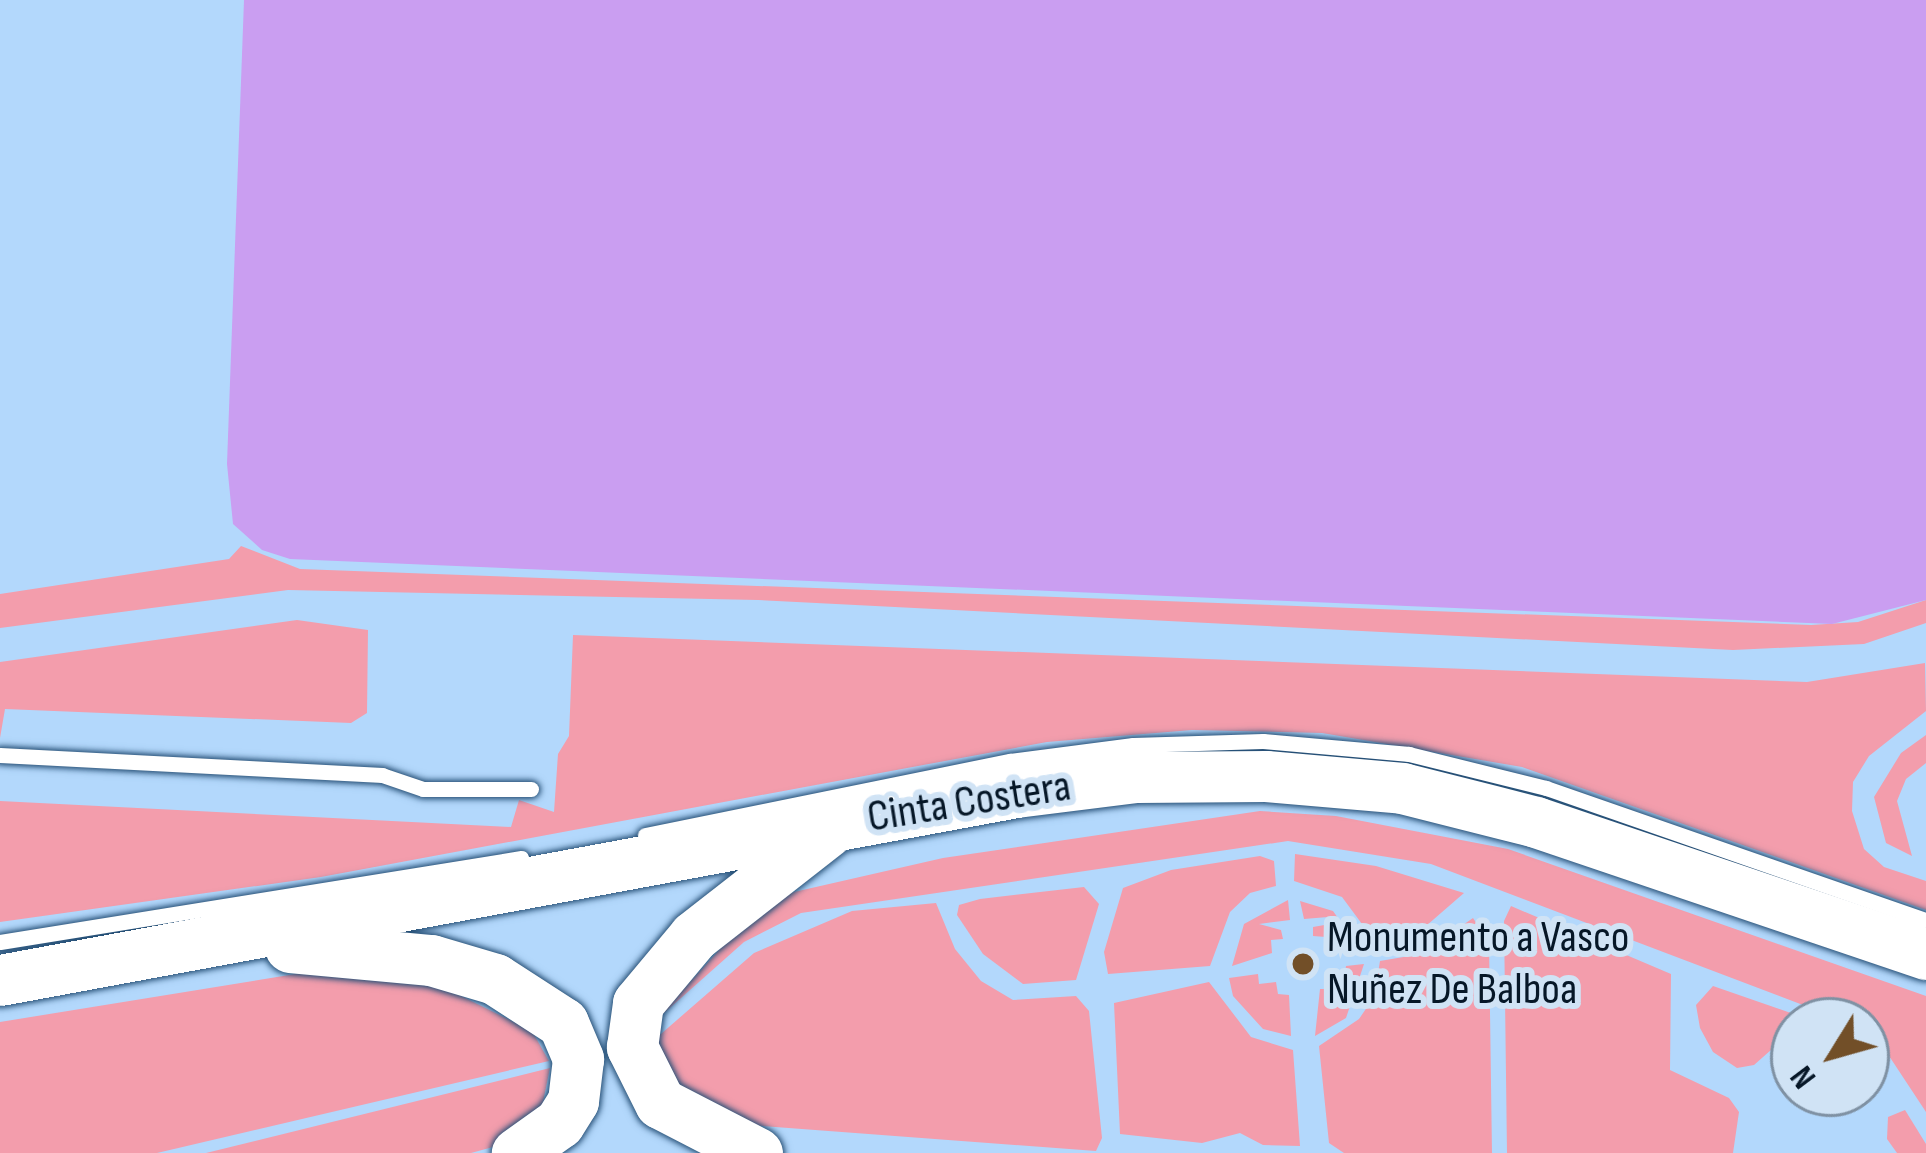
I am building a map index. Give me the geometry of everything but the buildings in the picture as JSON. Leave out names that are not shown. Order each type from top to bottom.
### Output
[{"type":"highway","name":"Cinta Costera","points":[[0,980],[837,824],[1136,777],[1266,776],[1402,788],[1536,822],[1926,954]]},
{"type":"highway","points":[[757,1153],[660,1102],[632,1047],[638,1003],[694,936],[837,824]]},
{"type":"highway","points":[[206,943],[431,960],[539,1002],[562,1023],[579,1076],[559,1123],[517,1153]]},
{"type":"lane","points":[[615,842],[1010,760],[1133,745],[1263,741],[1409,754],[1546,788],[1926,920]]},
{"type":"lane","points":[[0,755],[382,776],[423,789],[531,789]]},
{"type":"lane","points":[[0,942],[545,854]]},
{"type":"shaded area","points":[[244,0],[1926,0],[1926,600],[1832,624],[290,559],[262,550],[233,524],[227,464]]},
{"type":"shaded area","points":[[241,546],[300,569],[1811,625],[1858,622],[1926,600],[1926,623],[1864,644],[1733,650],[758,600],[288,590],[0,628],[0,594],[229,559]]},
{"type":"shaded area","points":[[297,620],[368,630],[367,713],[351,723],[5,709],[0,738],[0,662]]},
{"type":"shaded area","points":[[573,635],[1807,682],[1925,663],[1926,711],[1869,756],[1853,782],[1852,811],[1864,849],[1884,867],[1926,881],[1926,910],[1522,767],[1322,733],[1192,730],[1047,742],[321,877],[0,922],[0,801],[511,827],[519,800],[554,812],[558,754],[569,736]]},
{"type":"shaded area","points":[[1926,735],[1926,763],[1906,779],[1897,801],[1912,856],[1886,843],[1874,797],[1901,753]]},
{"type":"shaded area","points":[[1260,811],[1336,816],[1508,849],[1926,996],[1926,1112],[1890,1057],[1890,997],[1782,997],[1431,864],[1288,841],[801,913],[744,942],[654,1022],[758,907],[794,892],[943,858]]},
{"type":"shaded area","points":[[1295,854],[1376,866],[1464,893],[1411,939],[1379,947],[1342,897],[1294,881]]},
{"type":"shaded area","points":[[1260,856],[1274,861],[1276,886],[1250,893],[1230,912],[1210,966],[1108,974],[1104,952],[1123,888],[1171,870]]},
{"type":"shaded area","points":[[1084,887],[1099,904],[1076,980],[1023,984],[983,954],[957,915],[959,905],[980,899]]},
{"type":"shaded area","points":[[1288,900],[1290,920],[1259,924],[1281,930],[1283,939],[1271,940],[1272,953],[1232,966],[1244,924]]},
{"type":"shaded area","points":[[1300,901],[1333,911],[1360,949],[1328,947],[1326,937],[1313,936],[1313,927],[1330,924],[1328,917],[1304,919]]},
{"type":"shaded area","points":[[936,903],[955,949],[981,981],[1013,1000],[1076,996],[1089,1011],[1102,1138],[1096,1151],[750,1125],[671,1084],[654,1040],[754,953],[852,911]]},
{"type":"shaded area","points":[[1511,906],[1671,974],[1670,1070],[1729,1098],[1739,1112],[1733,1153],[1507,1153],[1504,921]]},
{"type":"shaded area","points":[[1473,918],[1489,942],[1492,1153],[1344,1153],[1329,1143],[1319,1046],[1359,1019],[1374,997],[1380,961],[1421,954]]},
{"type":"shaded area","points":[[1364,964],[1346,1018],[1315,1036],[1320,989],[1331,989],[1331,976],[1345,974],[1346,966]]},
{"type":"shaded area","points":[[320,970],[441,986],[532,1031],[549,1061],[157,1153],[0,1153],[0,1022]]},
{"type":"shaded area","points":[[1258,974],[1259,984],[1276,982],[1278,994],[1289,995],[1291,1036],[1263,1029],[1233,996],[1229,978]]},
{"type":"shaded area","points":[[1209,982],[1251,1037],[1293,1050],[1300,1146],[1263,1145],[1240,1133],[1202,1143],[1120,1134],[1114,1003]]},
{"type":"shaded area","points":[[1713,986],[1770,1006],[1770,1051],[1754,1065],[1737,1068],[1713,1052],[1700,1028],[1696,1005]]},
{"type":"shaded area","points":[[550,1068],[542,1107],[493,1147],[471,1153],[206,1153]]},
{"type":"shaded area","points":[[1905,1110],[1926,1144],[1926,1153],[1897,1153],[1887,1139],[1890,1116]]},
{"type":"place","name":"Monumento a Vasco Nuñez De Balboa","points":[[1303,964]]}]
